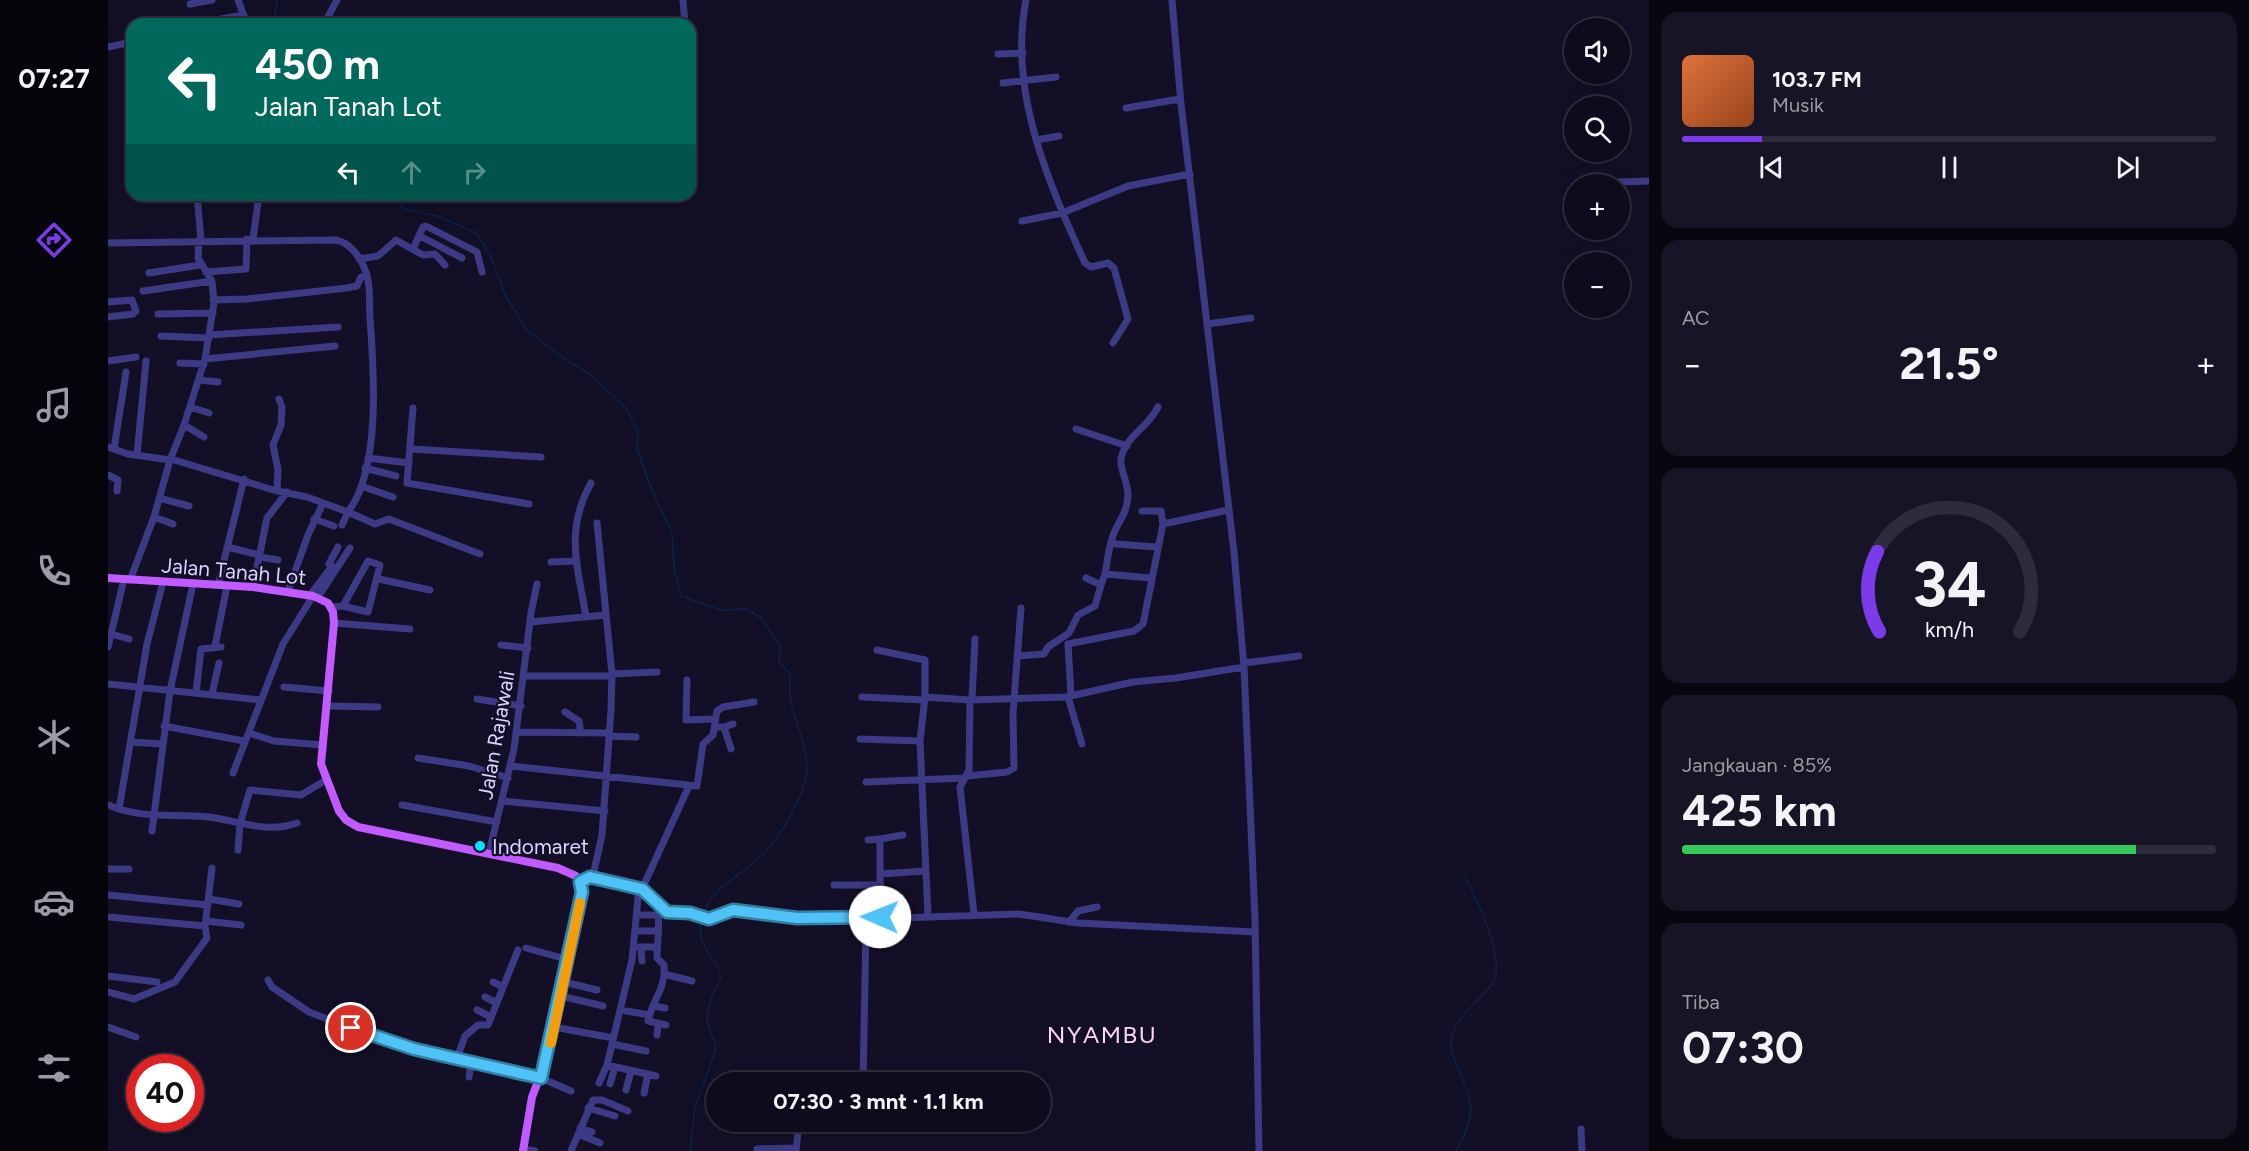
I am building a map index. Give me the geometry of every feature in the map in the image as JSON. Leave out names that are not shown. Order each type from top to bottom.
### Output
[{"type":"main road","name":"Jalan Tanah Lot","points":[[108,578],[253,587],[314,596],[331,607],[334,623],[321,764],[339,811],[354,825],[568,871],[580,882]]},
{"type":"main road","points":[[523,1150],[532,1097],[541,1078],[569,960],[582,892],[580,882]]},
{"type":"street","points":[[190,4],[212,0]]},
{"type":"street","points":[[238,0],[245,18]]},
{"type":"street","points":[[327,18],[337,0]]},
{"type":"street","points":[[683,0],[684,18]]},
{"type":"street","points":[[1026,0],[1023,53],[1036,140],[1047,177],[1087,265],[1108,263],[1114,268],[1128,319],[1113,344]]},
{"type":"street","points":[[1172,0],[1180,99],[1208,324],[1244,665],[1255,932],[1259,1151]]},
{"type":"street","points":[[227,18],[244,15]]},
{"type":"street","points":[[108,48],[126,44]]},
{"type":"street","points":[[998,54],[1023,53]]},
{"type":"street","points":[[1003,83],[1056,77]]},
{"type":"street","points":[[1126,108],[1180,99]]},
{"type":"street","points":[[1036,140],[1059,136]]},
{"type":"street","points":[[1022,221],[1062,213],[1128,186],[1190,174]]},
{"type":"street","points":[[1630,182],[1649,181]]},
{"type":"street","points":[[108,647],[127,580],[154,518],[170,459],[184,425],[204,361],[213,313],[213,300],[212,280],[200,265],[197,201]]},
{"type":"street","points":[[206,272],[246,269],[258,201]]},
{"type":"street","points":[[413,249],[423,227],[426,226],[471,248],[480,256],[482,272]]},
{"type":"street","points":[[420,236],[462,258]]},
{"type":"street","points":[[108,243],[250,239],[336,240],[350,246],[367,275],[373,389],[368,458],[361,486],[338,526],[314,519]]},
{"type":"street","points":[[359,259],[378,256],[395,240],[423,255],[435,254],[444,265]]},
{"type":"street","points":[[148,273],[200,265]]},
{"type":"street","points":[[213,300],[347,288],[357,286],[361,277],[367,275]]},
{"type":"street","points":[[143,291],[212,280]]},
{"type":"street","points":[[108,302],[132,300],[136,310],[133,314],[108,317]]},
{"type":"street","points":[[158,314],[213,313]]},
{"type":"street","points":[[1208,324],[1251,318]]},
{"type":"street","points":[[160,336],[209,336],[339,327]]},
{"type":"street","points":[[180,363],[335,346]]},
{"type":"street","points":[[108,361],[136,357]]},
{"type":"street","points":[[137,456],[146,362]]},
{"type":"street","points":[[126,372],[111,448],[137,456],[170,459],[244,479],[277,491],[323,503],[375,524],[391,520],[480,554]]},
{"type":"street","points":[[199,380],[218,382]]},
{"type":"street","points":[[277,491],[278,470],[273,450],[282,422],[279,399]]},
{"type":"street","points":[[190,407],[209,413]]},
{"type":"street","points":[[1018,656],[1044,654],[1048,647],[1070,633],[1078,615],[1095,606],[1105,574],[1111,542],[1126,511],[1127,478],[1120,462],[1135,434],[1153,419],[1158,407]]},
{"type":"street","points":[[414,408],[406,480],[408,484],[529,504]]},
{"type":"street","points":[[184,425],[204,437]]},
{"type":"street","points":[[1076,429],[1127,446]]},
{"type":"street","points":[[411,449],[541,458]]},
{"type":"street","points":[[368,458],[409,463]]},
{"type":"street","points":[[365,468],[396,477]]},
{"type":"street","points":[[108,475],[118,480],[117,491]]},
{"type":"street","points":[[196,693],[201,649],[218,646],[227,547],[244,479]]},
{"type":"street","points":[[586,616],[575,561],[579,504],[591,483]]},
{"type":"street","points":[[361,486],[393,497]]},
{"type":"street","points":[[253,587],[267,518],[287,492]]},
{"type":"street","points":[[159,498],[189,506]]},
{"type":"street","points":[[288,591],[314,519],[323,503]]},
{"type":"street","points":[[1163,524],[1228,510]]},
{"type":"street","points":[[1082,744],[1070,697],[1067,646],[1141,627],[1146,615],[1151,578],[1163,524],[1161,511],[1142,511]]},
{"type":"street","points":[[154,518],[173,524]]},
{"type":"street","points":[[590,877],[599,853],[605,811],[612,675],[597,522]]},
{"type":"street","points":[[1111,542],[1157,547]]},
{"type":"street","points":[[227,547],[278,560]]},
{"type":"street","points":[[233,773],[283,644],[332,566],[328,564],[338,547]]},
{"type":"street","points":[[314,596],[350,548]]},
{"type":"street","points":[[331,607],[343,606],[368,612],[381,566],[369,561],[343,606]]},
{"type":"street","points":[[551,562],[575,561]]},
{"type":"street","points":[[1105,574],[1151,578]]},
{"type":"street","points":[[1086,578],[1101,585]]},
{"type":"street","points":[[379,579],[430,590]]},
{"type":"street","points":[[119,810],[149,632],[163,582]]},
{"type":"street","points":[[153,831],[164,726],[193,584]]},
{"type":"street","name":"Jalan Rajawali","points":[[489,853],[511,766],[537,585]]},
{"type":"street","points":[[866,782],[965,777],[1007,772],[1013,769],[1014,699],[1021,608]]},
{"type":"street","points":[[530,622],[606,615]]},
{"type":"street","points":[[334,623],[410,629]]},
{"type":"street","points":[[111,634],[129,639]]},
{"type":"street","points":[[974,914],[960,787],[965,777],[975,639]]},
{"type":"street","points":[[501,645],[528,648]]},
{"type":"street","points":[[877,650],[925,660],[920,741],[928,915]]},
{"type":"street","points":[[862,697],[1014,699],[1070,697],[1133,682],[1176,678],[1299,656]]},
{"type":"street","points":[[212,694],[219,663]]},
{"type":"street","points":[[525,676],[657,672]]},
{"type":"street","points":[[687,680],[686,720],[715,723],[724,727],[734,724]]},
{"type":"street","points":[[108,684],[260,700]]},
{"type":"street","points":[[284,687],[329,691]]},
{"type":"street","points":[[477,699],[521,706]]},
{"type":"street","points":[[511,766],[697,786],[703,744],[712,737],[719,709],[754,702]]},
{"type":"street","points":[[328,706],[378,707]]},
{"type":"street","points":[[565,712],[579,721],[581,733]]},
{"type":"street","points":[[164,726],[244,741]]},
{"type":"street","points":[[724,727],[730,749]]},
{"type":"street","points":[[517,732],[636,736]]},
{"type":"street","points":[[249,733],[274,741],[323,745]]},
{"type":"street","points":[[860,739],[920,741]]},
{"type":"street","points":[[131,742],[162,744]]},
{"type":"street","points":[[418,758],[469,766],[508,778]]},
{"type":"street","points":[[238,850],[240,825],[250,790],[301,795],[326,780]]},
{"type":"street","points":[[610,1084],[613,1041],[632,960],[640,888],[689,786]]},
{"type":"street","points":[[502,801],[605,811]]},
{"type":"street","points":[[108,805],[119,810],[155,817],[208,817],[240,825],[277,828],[297,823]]},
{"type":"street","points":[[402,805],[497,822]]},
{"type":"street","points":[[868,840],[903,835]]},
{"type":"street","points":[[880,839],[880,917]]},
{"type":"street","points":[[108,992],[134,999],[175,982],[206,941],[212,868]]},
{"type":"street","points":[[108,869],[129,869]]},
{"type":"street","points":[[880,874],[925,871]]},
{"type":"street","points":[[580,882],[590,877],[640,888],[671,913],[688,912],[705,919],[726,911],[739,910],[797,918],[859,916],[869,919],[928,915],[1029,915],[1069,922],[1255,932]]},
{"type":"street","points":[[834,885],[880,885]]},
{"type":"street","points":[[108,895],[239,904]]},
{"type":"street","points":[[657,903],[657,958],[664,965],[664,974],[659,998],[649,1022],[662,1025],[657,1035]]},
{"type":"street","points":[[1069,922],[1075,912],[1097,907]]},
{"type":"street","points":[[640,915],[657,915]]},
{"type":"street","points":[[108,917],[241,925]]},
{"type":"street","points":[[863,1072],[866,929],[869,919]]},
{"type":"street","points":[[638,931],[657,931]]},
{"type":"street","points":[[642,961],[640,947],[656,947]]},
{"type":"street","points":[[457,1058],[465,1036],[478,1025],[487,1026],[522,949],[569,960]]},
{"type":"street","points":[[500,970],[509,974]]},
{"type":"street","points":[[664,974],[692,981]]},
{"type":"street","points":[[108,976],[158,982]]},
{"type":"street","points":[[268,980],[272,987],[318,1016],[385,1040],[541,1078],[571,1091]]},
{"type":"street","points":[[493,982],[503,987]]},
{"type":"street","points":[[564,982],[597,990]]},
{"type":"street","points":[[561,996],[603,1006]]},
{"type":"street","points":[[485,997],[497,1003]]},
{"type":"street","points":[[654,1006],[665,1008]]},
{"type":"street","points":[[477,1010],[491,1017]]},
{"type":"street","points":[[626,1011],[650,1015]]},
{"type":"street","points":[[108,1027],[136,1037]]},
{"type":"street","points":[[554,1027],[646,1051]]},
{"type":"street","points":[[469,1077],[471,1062]]},
{"type":"street","points":[[611,1066],[652,1075],[644,1093]]},
{"type":"street","points":[[599,1083],[611,1066]]},
{"type":"street","points":[[626,1090],[631,1071]]},
{"type":"street","points":[[571,1151],[588,1108],[595,1099],[628,1111]]},
{"type":"street","points":[[588,1108],[615,1116]]},
{"type":"street","points":[[1581,1129],[1582,1151]]},
{"type":"street","points":[[579,1131],[592,1132]]},
{"type":"street","points":[[579,1131],[600,1143]]},
{"type":"street","points":[[757,1149],[796,1150],[798,1132]]},
{"type":"street","points":[[523,1150],[536,1151]]},
{"type":"waterway","points":[[275,18],[277,0]]},
{"type":"waterway","points":[[395,201],[404,209],[437,216],[476,233],[490,254],[505,295],[527,330],[563,358],[590,374],[626,408],[638,430],[637,449],[651,488],[672,534],[674,568],[681,596],[721,610],[747,609],[761,618],[780,646],[779,662],[790,674],[792,705],[805,750],[806,779],[797,804],[774,841],[758,859],[719,890],[702,916]]},
{"type":"waterway","points":[[1456,1151],[1467,1129],[1471,1111],[1468,1093],[1452,1053],[1453,1034],[1461,1018],[1487,991],[1496,974],[1496,961],[1488,929],[1464,875]]},
{"type":"waterway","points":[[690,1151],[695,1108],[716,1049],[707,1019],[713,994],[721,977],[701,939],[701,921]]},
{"type":"slow traffic","points":[[551,1043],[580,903]]},
{"type":"place","name":"Indomaret","points":[[480,846]]},
{"type":"district","name":"NYAMBU","points":[[1102,1034]]},
{"type":"route","points":[[351,1028],[414,1049],[541,1078],[569,960],[582,892],[580,882],[590,877],[642,889],[655,898],[667,912],[690,913],[705,919],[733,910],[797,918],[859,916],[869,919],[880,917]]}]
